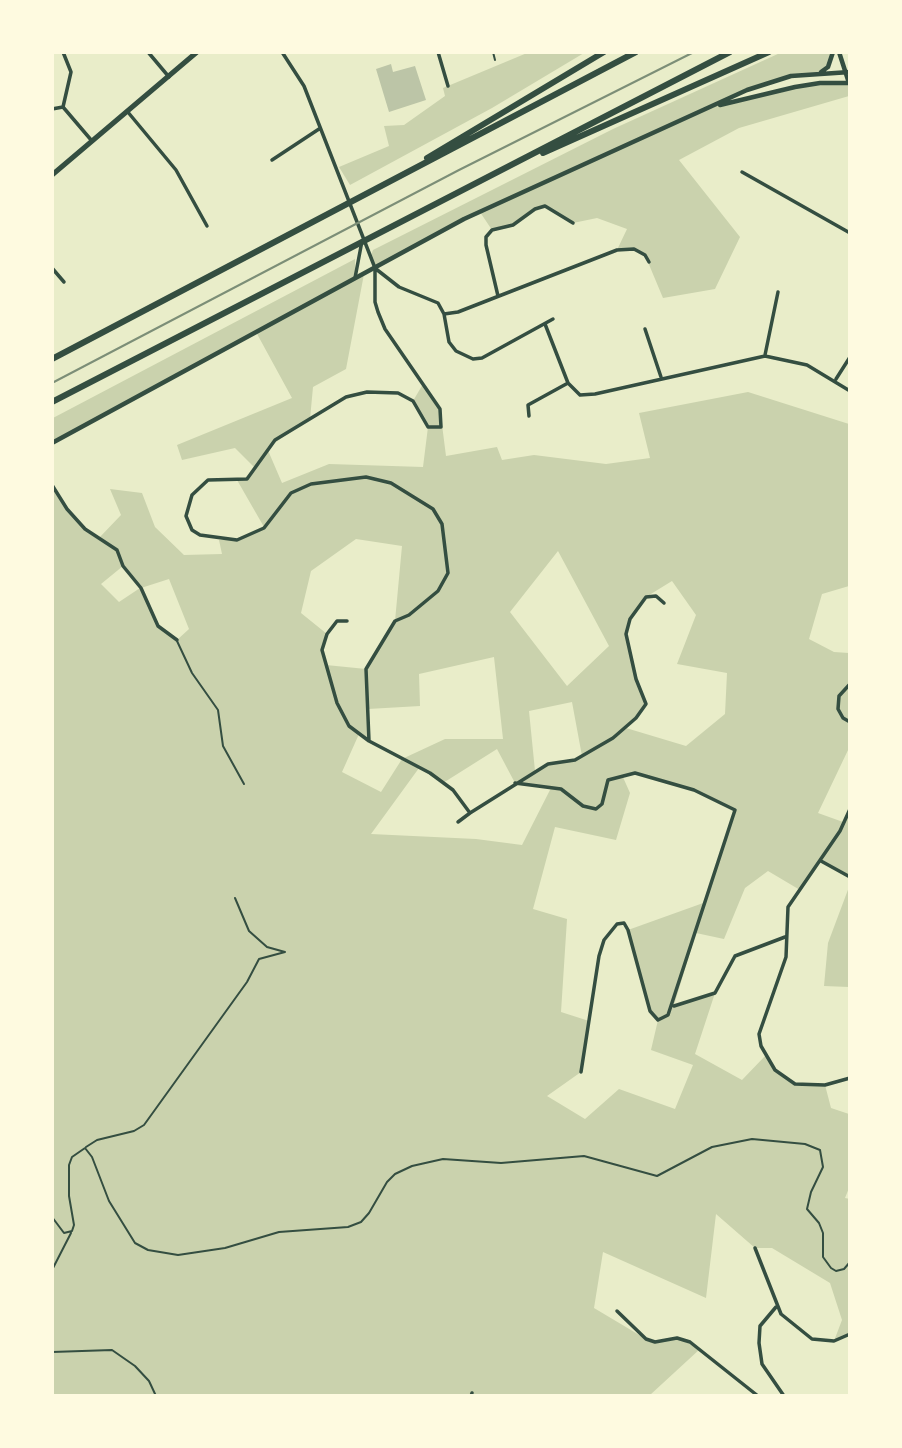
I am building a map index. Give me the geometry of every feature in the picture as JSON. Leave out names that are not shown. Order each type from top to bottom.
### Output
[{"type":"highway","points":[[374,190],[604,52]]},
{"type":"highway","points":[[52,359],[636,52]]},
{"type":"highway","points":[[52,402],[730,52]]},
{"type":"highway","points":[[502,170],[612,125],[769,52]]},
{"type":"main road","points":[[52,175],[197,52]]},
{"type":"street","points":[[63,52],[71,72],[63,107]]},
{"type":"street","points":[[148,52],[169,77]]},
{"type":"street","points":[[282,52],[301,78],[375,268],[374,302],[385,329],[440,409],[441,427],[428,427],[413,401],[398,393],[366,392],[346,397],[275,440],[247,479],[208,480],[192,495],[186,516],[192,530],[200,536],[237,540],[264,528],[291,493],[311,484],[366,477],[391,483],[433,509],[442,524],[448,573],[438,591],[410,615],[394,621],[366,669],[369,741]]},
{"type":"street","points":[[438,52],[448,86]]},
{"type":"street","points":[[821,72],[828,67],[833,52]]},
{"type":"street","points":[[707,109],[795,87],[820,83],[849,84],[848,72],[839,52]]},
{"type":"street","points":[[52,443],[464,219],[747,90],[791,76],[848,72]]},
{"type":"street","points":[[52,109],[63,107]]},
{"type":"street","points":[[63,107],[92,141]]},
{"type":"street","points":[[127,111],[176,170],[207,226]]},
{"type":"street","points":[[272,160],[319,129]]},
{"type":"street","points":[[742,172],[849,233]]},
{"type":"street","points":[[498,296],[486,245],[486,237],[492,230],[513,225],[535,209],[545,206],[573,223]]},
{"type":"street","points":[[355,278],[362,239]]},
{"type":"street","points":[[444,314],[458,312],[617,250],[634,249],[645,255],[649,262]]},
{"type":"street","points":[[52,268],[64,282]]},
{"type":"street","points":[[375,268],[399,287],[438,303],[444,314],[449,342],[456,351],[473,359],[482,358],[553,319]]},
{"type":"street","points":[[765,356],[778,292]]},
{"type":"street","points":[[545,324],[568,383],[572,391],[580,395],[595,394],[765,356],[807,365],[836,380],[849,391]]},
{"type":"street","points":[[645,329],[662,378]]},
{"type":"street","points":[[836,380],[849,357]]},
{"type":"street","points":[[529,416],[528,405],[568,383]]},
{"type":"street","points":[[52,485],[85,529],[117,550],[123,566],[141,588],[159,626],[177,640]]},
{"type":"street","points":[[458,822],[548,764],[575,760],[613,738],[636,718],[646,704],[631,664],[626,634],[630,619],[646,597],[656,596],[664,603]]},
{"type":"street","points":[[347,621],[337,621],[327,634],[322,650],[337,703],[349,726],[369,741],[430,773],[453,790],[470,813]]},
{"type":"street","points":[[849,684],[839,696],[838,709],[842,718],[849,722]]},
{"type":"street","points":[[515,783],[561,789],[583,806],[596,809],[602,804],[608,780],[635,773],[694,790],[735,810],[674,1006],[663,1019],[658,1020],[650,1011],[628,930],[624,923],[617,924],[608,933],[599,956],[580,1072]]},
{"type":"street","points":[[849,808],[821,861],[788,907],[786,957],[760,1034],[761,1046],[775,1070],[794,1084],[825,1085],[849,1078]]},
{"type":"street","points":[[821,861],[849,877]]},
{"type":"street","points":[[674,1006],[715,993],[735,956],[785,936]]},
{"type":"street","points":[[755,1248],[776,1307],[812,1339],[834,1341],[849,1335]]},
{"type":"street","points":[[776,1307],[760,1326],[759,1343],[762,1364],[784,1395]]},
{"type":"street","points":[[617,1311],[646,1339],[655,1342],[677,1338],[690,1342],[758,1395]]},
{"type":"lane","points":[[493,52],[495,60]]},
{"type":"lane","points":[[177,640],[192,673],[218,710],[223,746],[243,784]]},
{"type":"path","points":[[52,1270],[74,1225],[69,1196],[69,1165],[72,1157],[97,1140],[134,1131],[144,1125],[247,982],[259,959],[285,952],[267,947],[249,931],[235,898]]},
{"type":"path","points":[[85,1148],[92,1157],[109,1201],[135,1243],[148,1250],[178,1255],[225,1248],[279,1232],[348,1227],[361,1222],[369,1213],[387,1182],[395,1174],[412,1166],[443,1159],[501,1163],[584,1156],[657,1176],[712,1147],[738,1140],[805,1144],[820,1150],[823,1160],[806,1205],[823,1233],[823,1257],[836,1271],[844,1269],[849,1262]]},
{"type":"path","points":[[52,1217],[64,1233],[71,1231]]},
{"type":"path","points":[[52,1352],[111,1350],[122,1355],[142,1373],[156,1395]]},
{"type":"green space","points":[[527,53],[584,53],[492,108],[350,185],[339,167],[389,146],[384,126],[404,125],[445,96],[443,88]]},
{"type":"green space","points":[[780,53],[833,53],[832,59],[821,73],[791,76],[747,90],[713,106],[795,87],[849,83],[849,96],[739,128],[679,160],[740,237],[715,289],[663,298],[645,255],[634,249],[617,250],[627,229],[597,218],[573,223],[545,206],[535,209],[513,225],[492,230],[480,212],[375,268],[370,258],[373,250],[613,129]]},
{"type":"green space","points":[[355,259],[355,278],[364,274],[346,369],[313,387],[310,419],[267,448],[282,483],[329,464],[423,467],[428,427],[413,401],[423,384],[440,409],[446,456],[497,447],[502,460],[534,455],[606,464],[650,458],[639,413],[748,392],[849,424],[849,586],[822,594],[809,639],[834,652],[849,653],[849,748],[818,813],[843,822],[849,809],[849,877],[821,861],[800,890],[768,871],[745,888],[724,939],[696,933],[674,1005],[715,993],[695,1054],[742,1080],[766,1055],[775,1070],[795,1084],[825,1085],[831,1108],[849,1114],[849,1188],[845,1198],[850,1199],[849,1334],[834,1341],[842,1320],[830,1283],[772,1248],[755,1248],[716,1214],[706,1298],[603,1252],[594,1308],[646,1339],[655,1342],[677,1338],[700,1349],[650,1395],[53,1395],[52,485],[67,509],[85,529],[99,538],[121,515],[110,489],[142,493],[155,527],[184,555],[222,554],[219,540],[237,540],[264,527],[237,480],[243,480],[255,468],[235,448],[182,460],[177,445],[292,398],[256,332],[53,443],[53,418]],"holes":[[[356,539],[402,546],[395,621],[366,669],[326,665],[322,650],[327,634],[301,613],[311,571]],[[558,551],[609,646],[567,686],[510,612]],[[123,566],[140,588],[119,602],[101,584]],[[169,579],[189,629],[177,640],[158,626],[141,588]],[[672,581],[696,615],[677,664],[727,673],[725,714],[686,746],[626,728],[646,704],[628,649],[626,634],[630,619],[646,597]],[[494,657],[503,739],[445,739],[402,759],[381,792],[342,772],[359,734],[369,741],[368,709],[420,706],[419,674]],[[572,702],[582,756],[575,760],[548,764],[535,771],[529,711]],[[497,749],[515,783],[551,788],[522,845],[476,839],[371,834],[419,768],[443,783]],[[635,773],[694,790],[734,810],[706,902],[628,930],[650,1011],[658,1020],[651,1050],[693,1065],[675,1109],[619,1089],[585,1119],[547,1096],[581,1072],[589,1021],[561,1012],[567,919],[533,909],[555,827],[616,840],[630,793],[622,775]]]},
{"type":"green space","points":[[849,887],[849,987],[824,986],[828,943]]},
{"type":"building","points":[[391,64],[393,72],[415,66],[426,100],[389,112],[376,69]]},
{"type":"railway","points":[[52,383],[459,170],[694,52]]}]
